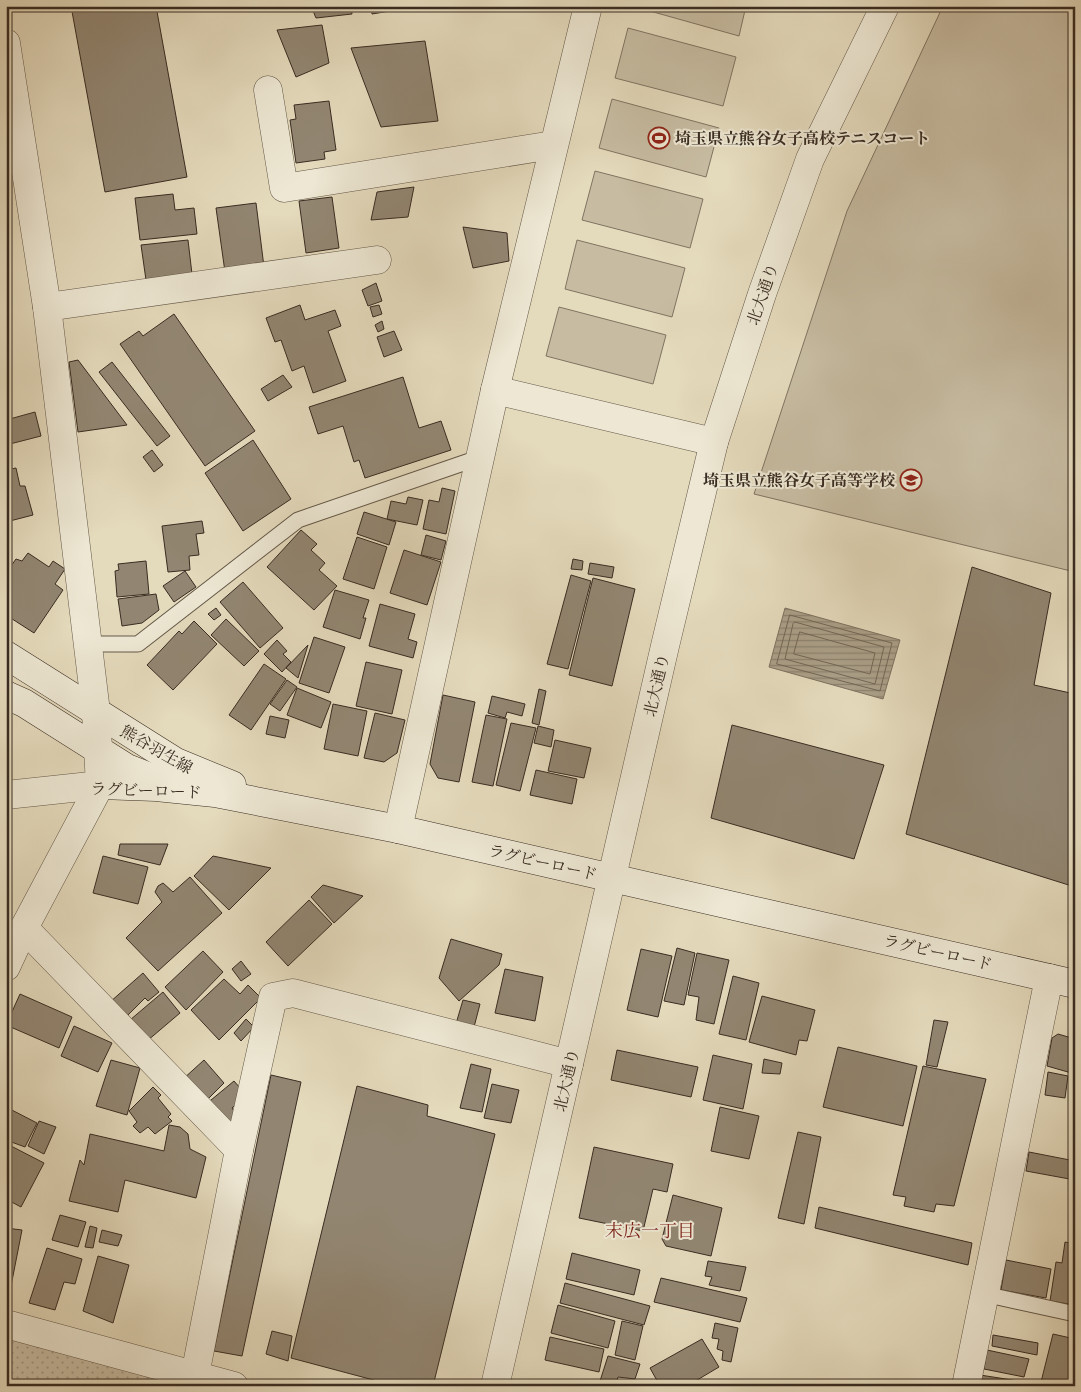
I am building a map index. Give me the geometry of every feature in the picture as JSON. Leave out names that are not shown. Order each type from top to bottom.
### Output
[{"type":"street","points":[[398,829],[481,457],[494,390],[588,6]]},
{"type":"street","name":"北大通り","points":[[495,1386],[714,442],[762,294],[810,159],[885,6]]},
{"type":"street","points":[[6,43],[47,307],[100,752],[100,785],[24,928],[6,967]]},
{"type":"street","points":[[268,90],[284,188],[553,145]]},
{"type":"street","points":[[47,307],[377,260]]},
{"type":"street","points":[[494,390],[714,442]]},
{"type":"street","name":"熊谷羽生線","points":[[6,655],[143,743],[206,776],[322,814]]},
{"type":"street","name":"熊谷羽生線","points":[[6,695],[24,703],[100,752],[146,777],[215,793]]},
{"type":"street","name":"ラグビーロード","points":[[6,794],[100,785],[156,787],[215,793],[398,829],[1062,981]]},
{"type":"street","points":[[24,928],[239,1150]]},
{"type":"street","points":[[966,1386],[984,1294],[1062,981]]},
{"type":"street","points":[[199,1380],[239,1150],[273,997],[293,993],[569,1064]]},
{"type":"street","points":[[6,1324],[199,1380],[234,1386]]},
{"type":"lane","points":[[87,644],[138,644],[298,520],[481,457]]},
{"type":"lane","points":[[984,1294],[1075,1314]]},
{"type":"shaded area","points":[[632,6],[746,6],[739,36]]},
{"type":"shaded area","points":[[943,6],[1075,6],[1075,572],[754,494],[847,211]]},
{"type":"shaded area","name":"埼玉県立熊谷女子高校テニスコート","points":[[628,28],[736,57],[723,106],[615,78]]},
{"type":"shaded area","name":"埼玉県立熊谷女子高校テニスコート","points":[[612,99],[719,128],[706,177],[599,148]]},
{"type":"shaded area","name":"埼玉県立熊谷女子高校テニスコート","points":[[595,171],[703,199],[690,248],[582,220]]},
{"type":"shaded area","points":[[577,240],[685,268],[672,317],[565,289]]},
{"type":"shaded area","points":[[559,307],[666,335],[653,384],[546,356]]},
{"type":"shaded area","points":[[6,1337],[182,1386],[6,1386]]},
{"type":"water","points":[[785,608],[900,640],[883,699],[769,667]]},
{"type":"building","points":[[71,6],[156,6],[187,177],[105,192]]},
{"type":"building","points":[[311,6],[351,6],[352,14],[316,18]]},
{"type":"building","points":[[371,6],[402,6],[402,9],[372,14]]},
{"type":"building","points":[[322,25],[329,63],[296,77],[277,30]]},
{"type":"building","points":[[425,41],[438,121],[381,127],[351,48]]},
{"type":"building","points":[[329,101],[336,150],[324,152],[325,159],[296,163],[290,120],[296,119],[294,105]]},
{"type":"building","points":[[414,187],[408,217],[371,220],[377,192]]},
{"type":"building","points":[[173,194],[175,210],[194,208],[197,234],[140,240],[135,198]]},
{"type":"building","points":[[332,197],[339,248],[306,253],[299,201]]},
{"type":"building","points":[[256,203],[264,267],[225,272],[216,208]]},
{"type":"building","points":[[463,227],[507,233],[509,261],[473,268]]},
{"type":"building","points":[[188,240],[192,274],[146,280],[141,245]]},
{"type":"building","points":[[6,251],[11,275],[6,276]]},
{"type":"building","points":[[376,283],[382,301],[368,306],[362,290]]},
{"type":"building","points":[[300,305],[305,320],[335,310],[341,326],[328,331],[346,381],[313,393],[304,366],[292,371],[281,340],[275,342],[266,318]]},
{"type":"building","points":[[379,305],[382,314],[373,317],[370,307]]},
{"type":"building","points":[[174,314],[255,431],[205,466],[120,344],[139,331],[143,336]]},
{"type":"building","points":[[382,321],[384,329],[378,332],[375,325]]},
{"type":"building","points":[[394,331],[402,350],[384,357],[377,337]]},
{"type":"building","points":[[78,360],[127,425],[78,432],[69,362]]},
{"type":"building","points":[[112,362],[170,436],[157,446],[99,372]]},
{"type":"building","points":[[283,375],[292,387],[268,401],[261,389]]},
{"type":"building","points":[[403,377],[419,428],[441,421],[451,450],[365,478],[359,460],[354,462],[343,426],[318,434],[309,407]]},
{"type":"building","points":[[35,412],[41,436],[6,445],[6,420]]},
{"type":"building","points":[[253,440],[291,499],[243,531],[205,473]]},
{"type":"building","points":[[152,450],[163,465],[154,472],[143,457]]},
{"type":"building","points":[[16,468],[20,486],[25,486],[33,515],[6,522],[6,470]]},
{"type":"building","points":[[442,488],[455,491],[446,534],[423,529],[429,500],[439,502]]},
{"type":"building","points":[[408,497],[423,500],[417,525],[387,519],[391,501],[406,504]]},
{"type":"building","points":[[364,512],[396,522],[389,545],[357,534]]},
{"type":"building","points":[[202,521],[204,533],[196,534],[199,555],[189,556],[190,570],[168,572],[162,526]]},
{"type":"building","points":[[301,530],[317,544],[311,550],[325,563],[319,570],[337,586],[314,610],[267,567]]},
{"type":"building","points":[[426,535],[446,541],[441,560],[421,555]]},
{"type":"building","points":[[357,537],[387,547],[374,589],[343,579]]},
{"type":"building","points":[[404,550],[441,562],[427,605],[390,593]]},
{"type":"building","points":[[28,553],[49,567],[53,561],[65,569],[55,584],[63,590],[34,633],[6,615],[6,573],[16,559],[22,561]]},
{"type":"building","points":[[573,559],[583,561],[582,570],[571,569]]},
{"type":"building","points":[[146,561],[149,594],[117,597],[115,571],[119,570],[118,564]]},
{"type":"building","points":[[590,563],[614,567],[612,578],[588,574]]},
{"type":"building","points":[[972,567],[1051,593],[1034,685],[1075,694],[1075,887],[906,834]]},
{"type":"building","points":[[185,571],[196,587],[174,602],[163,586]]},
{"type":"building","points":[[571,575],[591,581],[568,669],[547,664]]},
{"type":"building","points":[[593,578],[635,589],[612,686],[569,675]]},
{"type":"building","points":[[243,582],[283,628],[260,648],[220,602]]},
{"type":"building","points":[[335,590],[369,600],[363,618],[366,618],[360,639],[323,627]]},
{"type":"building","points":[[156,594],[159,610],[142,623],[122,626],[118,599]]},
{"type":"building","points":[[380,604],[415,614],[408,639],[417,642],[413,658],[369,646]]},
{"type":"building","points":[[216,608],[221,615],[214,620],[208,614]]},
{"type":"building","points":[[226,619],[259,651],[244,666],[211,635]]},
{"type":"building","points":[[194,621],[217,644],[173,690],[147,665],[179,631],[182,634]]},
{"type":"building","points":[[314,637],[345,647],[329,693],[299,683]]},
{"type":"building","points":[[277,640],[287,651],[283,654],[291,662],[282,672],[264,654]]},
{"type":"building","points":[[308,645],[298,678],[286,668]]},
{"type":"building","points":[[366,662],[402,670],[392,714],[356,706]]},
{"type":"building","points":[[264,664],[286,679],[251,730],[229,715]]},
{"type":"building","points":[[287,680],[297,687],[280,711],[270,704]]},
{"type":"building","points":[[297,688],[331,702],[321,728],[287,715]]},
{"type":"building","points":[[539,689],[546,691],[539,725],[532,723]]},
{"type":"building","points":[[443,695],[475,702],[459,782],[438,778],[430,764]]},
{"type":"building","points":[[492,696],[525,704],[522,716],[507,712],[505,718],[488,713]]},
{"type":"building","points":[[333,704],[367,711],[358,756],[324,749]]},
{"type":"building","points":[[375,713],[405,720],[397,753],[384,762],[364,758]]},
{"type":"building","points":[[486,715],[507,719],[493,786],[472,782]]},
{"type":"building","points":[[270,716],[289,720],[285,738],[266,734]]},
{"type":"building","points":[[511,723],[536,728],[520,791],[496,785]]},
{"type":"building","points":[[732,725],[884,765],[854,859],[711,818]]},
{"type":"building","points":[[538,726],[554,730],[551,747],[534,743]]},
{"type":"building","points":[[555,740],[591,748],[584,778],[548,771]]},
{"type":"building","points":[[536,770],[577,779],[572,804],[530,795]]},
{"type":"building","points":[[120,844],[168,844],[160,865],[118,855]]},
{"type":"building","points":[[103,856],[148,867],[138,904],[93,893]]},
{"type":"building","points":[[213,856],[271,868],[229,910],[194,876]]},
{"type":"building","points":[[190,877],[222,913],[158,971],[126,938],[162,902],[155,892],[158,886],[163,883],[173,892]]},
{"type":"building","points":[[323,885],[363,896],[334,923],[311,897]]},
{"type":"building","points":[[309,900],[332,924],[288,966],[266,942]]},
{"type":"building","points":[[451,939],[502,954],[499,965],[459,1001],[439,978]]},
{"type":"building","points":[[677,948],[695,953],[684,1005],[664,1001]]},
{"type":"building","points":[[641,949],[672,956],[658,1017],[627,1010]]},
{"type":"building","points":[[203,951],[223,972],[186,1010],[165,987]]},
{"type":"building","points":[[697,953],[729,960],[714,1024],[696,1020],[699,997],[688,995]]},
{"type":"building","points":[[241,961],[251,974],[241,981],[232,969]]},
{"type":"building","points":[[505,969],[543,977],[535,1021],[495,1013]]},
{"type":"building","points":[[143,973],[159,992],[148,1001],[145,998],[125,1018],[110,1002]]},
{"type":"building","points":[[733,976],[759,983],[746,1040],[719,1034]]},
{"type":"building","points":[[224,979],[240,994],[248,985],[261,998],[219,1040],[191,1010]]},
{"type":"building","points":[[163,992],[180,1013],[147,1041],[130,1020]]},
{"type":"building","points":[[20,994],[72,1017],[59,1048],[6,1025]]},
{"type":"building","points":[[762,996],[815,1010],[807,1041],[799,1040],[796,1055],[749,1042]]},
{"type":"building","points":[[463,1000],[480,1004],[473,1031],[455,1027]]},
{"type":"building","points":[[246,1019],[254,1027],[241,1041],[234,1033]]},
{"type":"building","points":[[934,1020],[948,1022],[937,1067],[926,1065]]},
{"type":"building","points":[[74,1026],[112,1043],[98,1072],[61,1056]]},
{"type":"building","points":[[1058,1034],[1075,1039],[1075,1074],[1047,1066],[1052,1038]]},
{"type":"building","points":[[838,1047],[917,1066],[903,1126],[823,1107]]},
{"type":"building","points":[[617,1050],[698,1067],[691,1097],[611,1080]]},
{"type":"building","points":[[713,1055],[752,1064],[743,1109],[703,1100]]},
{"type":"building","points":[[764,1059],[782,1063],[780,1074],[762,1073]]},
{"type":"building","points":[[111,1060],[140,1068],[127,1115],[96,1106]]},
{"type":"building","points":[[204,1060],[224,1083],[204,1103],[182,1080]]},
{"type":"building","points":[[471,1064],[491,1069],[482,1112],[460,1108]]},
{"type":"building","points":[[923,1066],[986,1079],[954,1206],[936,1204],[934,1212],[904,1206],[906,1197],[893,1195]]},
{"type":"building","points":[[1048,1072],[1068,1076],[1065,1098],[1045,1095]]},
{"type":"building","points":[[271,1075],[301,1082],[242,1356],[214,1351]]},
{"type":"building","points":[[234,1081],[246,1095],[232,1108],[238,1117],[226,1128],[205,1105]]},
{"type":"building","points":[[492,1084],[519,1090],[511,1123],[484,1118]]},
{"type":"building","points":[[357,1086],[428,1105],[427,1116],[495,1134],[433,1386],[396,1386],[291,1358]]},
{"type":"building","points":[[153,1087],[161,1095],[158,1098],[171,1114],[168,1117],[172,1121],[155,1134],[148,1127],[140,1133],[133,1126],[137,1122],[129,1111]]},
{"type":"building","points":[[6,1107],[37,1123],[25,1147],[6,1140]]},
{"type":"building","points":[[720,1107],[759,1116],[749,1159],[711,1151]]},
{"type":"building","points":[[39,1121],[56,1127],[44,1154],[28,1146]]},
{"type":"building","points":[[169,1125],[180,1127],[188,1134],[190,1149],[206,1157],[196,1198],[125,1180],[118,1212],[69,1201],[80,1160],[84,1165],[90,1134],[164,1151]]},
{"type":"building","points":[[798,1132],[821,1137],[804,1224],[778,1218]]},
{"type":"building","points":[[11,1146],[44,1163],[21,1207],[6,1199],[6,1154]]},
{"type":"building","points":[[594,1147],[673,1164],[667,1192],[653,1189],[643,1231],[579,1218]]},
{"type":"building","points":[[1029,1152],[1075,1161],[1075,1180],[1026,1171]]},
{"type":"building","points":[[673,1195],[722,1208],[711,1256],[666,1246],[662,1239]]},
{"type":"building","points":[[819,1207],[972,1243],[968,1265],[815,1228]]},
{"type":"building","points":[[60,1215],[86,1222],[78,1247],[52,1240]]},
{"type":"building","points":[[90,1226],[97,1228],[93,1248],[85,1247]]},
{"type":"building","points":[[6,1228],[22,1230],[11,1286],[6,1286]]},
{"type":"building","points":[[102,1230],[122,1235],[118,1246],[99,1242]]},
{"type":"building","points":[[1065,1242],[1075,1244],[1075,1305],[1050,1301],[1056,1262],[1062,1263]]},
{"type":"building","points":[[47,1248],[82,1259],[75,1284],[64,1282],[55,1310],[29,1303]]},
{"type":"building","points":[[572,1253],[640,1270],[634,1295],[566,1279]]},
{"type":"building","points":[[98,1256],[129,1265],[113,1323],[83,1311]]},
{"type":"building","points":[[1006,1260],[1051,1269],[1046,1298],[1001,1290]]},
{"type":"building","points":[[708,1261],[746,1267],[740,1291],[709,1285],[712,1277],[705,1276]]},
{"type":"building","points":[[661,1278],[747,1298],[740,1322],[654,1302]]},
{"type":"building","points":[[565,1283],[650,1306],[644,1325],[560,1303]]},
{"type":"building","points":[[558,1305],[615,1321],[608,1348],[551,1333]]},
{"type":"building","points":[[622,1321],[643,1326],[635,1360],[615,1355]]},
{"type":"building","points":[[715,1323],[738,1328],[731,1362],[722,1360],[723,1351],[717,1349],[719,1339],[712,1338]]},
{"type":"building","points":[[272,1331],[292,1336],[288,1361],[266,1354]]},
{"type":"building","points":[[1053,1334],[1075,1339],[1075,1386],[1040,1386]]},
{"type":"building","points":[[993,1335],[1038,1343],[1037,1355],[992,1346]]},
{"type":"building","points":[[550,1337],[604,1349],[599,1372],[545,1360]]},
{"type":"building","points":[[702,1339],[719,1367],[687,1386],[660,1386],[650,1368]]},
{"type":"building","points":[[987,1350],[1029,1359],[1024,1377],[984,1369]]},
{"type":"building","points":[[608,1356],[640,1364],[635,1379],[618,1377],[615,1386],[600,1381]]},
{"type":"building","points":[[980,1375],[1025,1382],[1024,1386],[978,1386]]},
{"type":"place","name":"埼玉県立熊谷女子高校テニスコート","points":[[659,138]]},
{"type":"place","name":"埼玉県立熊谷女子高等学校","points":[[911,480]]},
{"type":"district","name":"末広一丁目","points":[[650,1231]]}]
